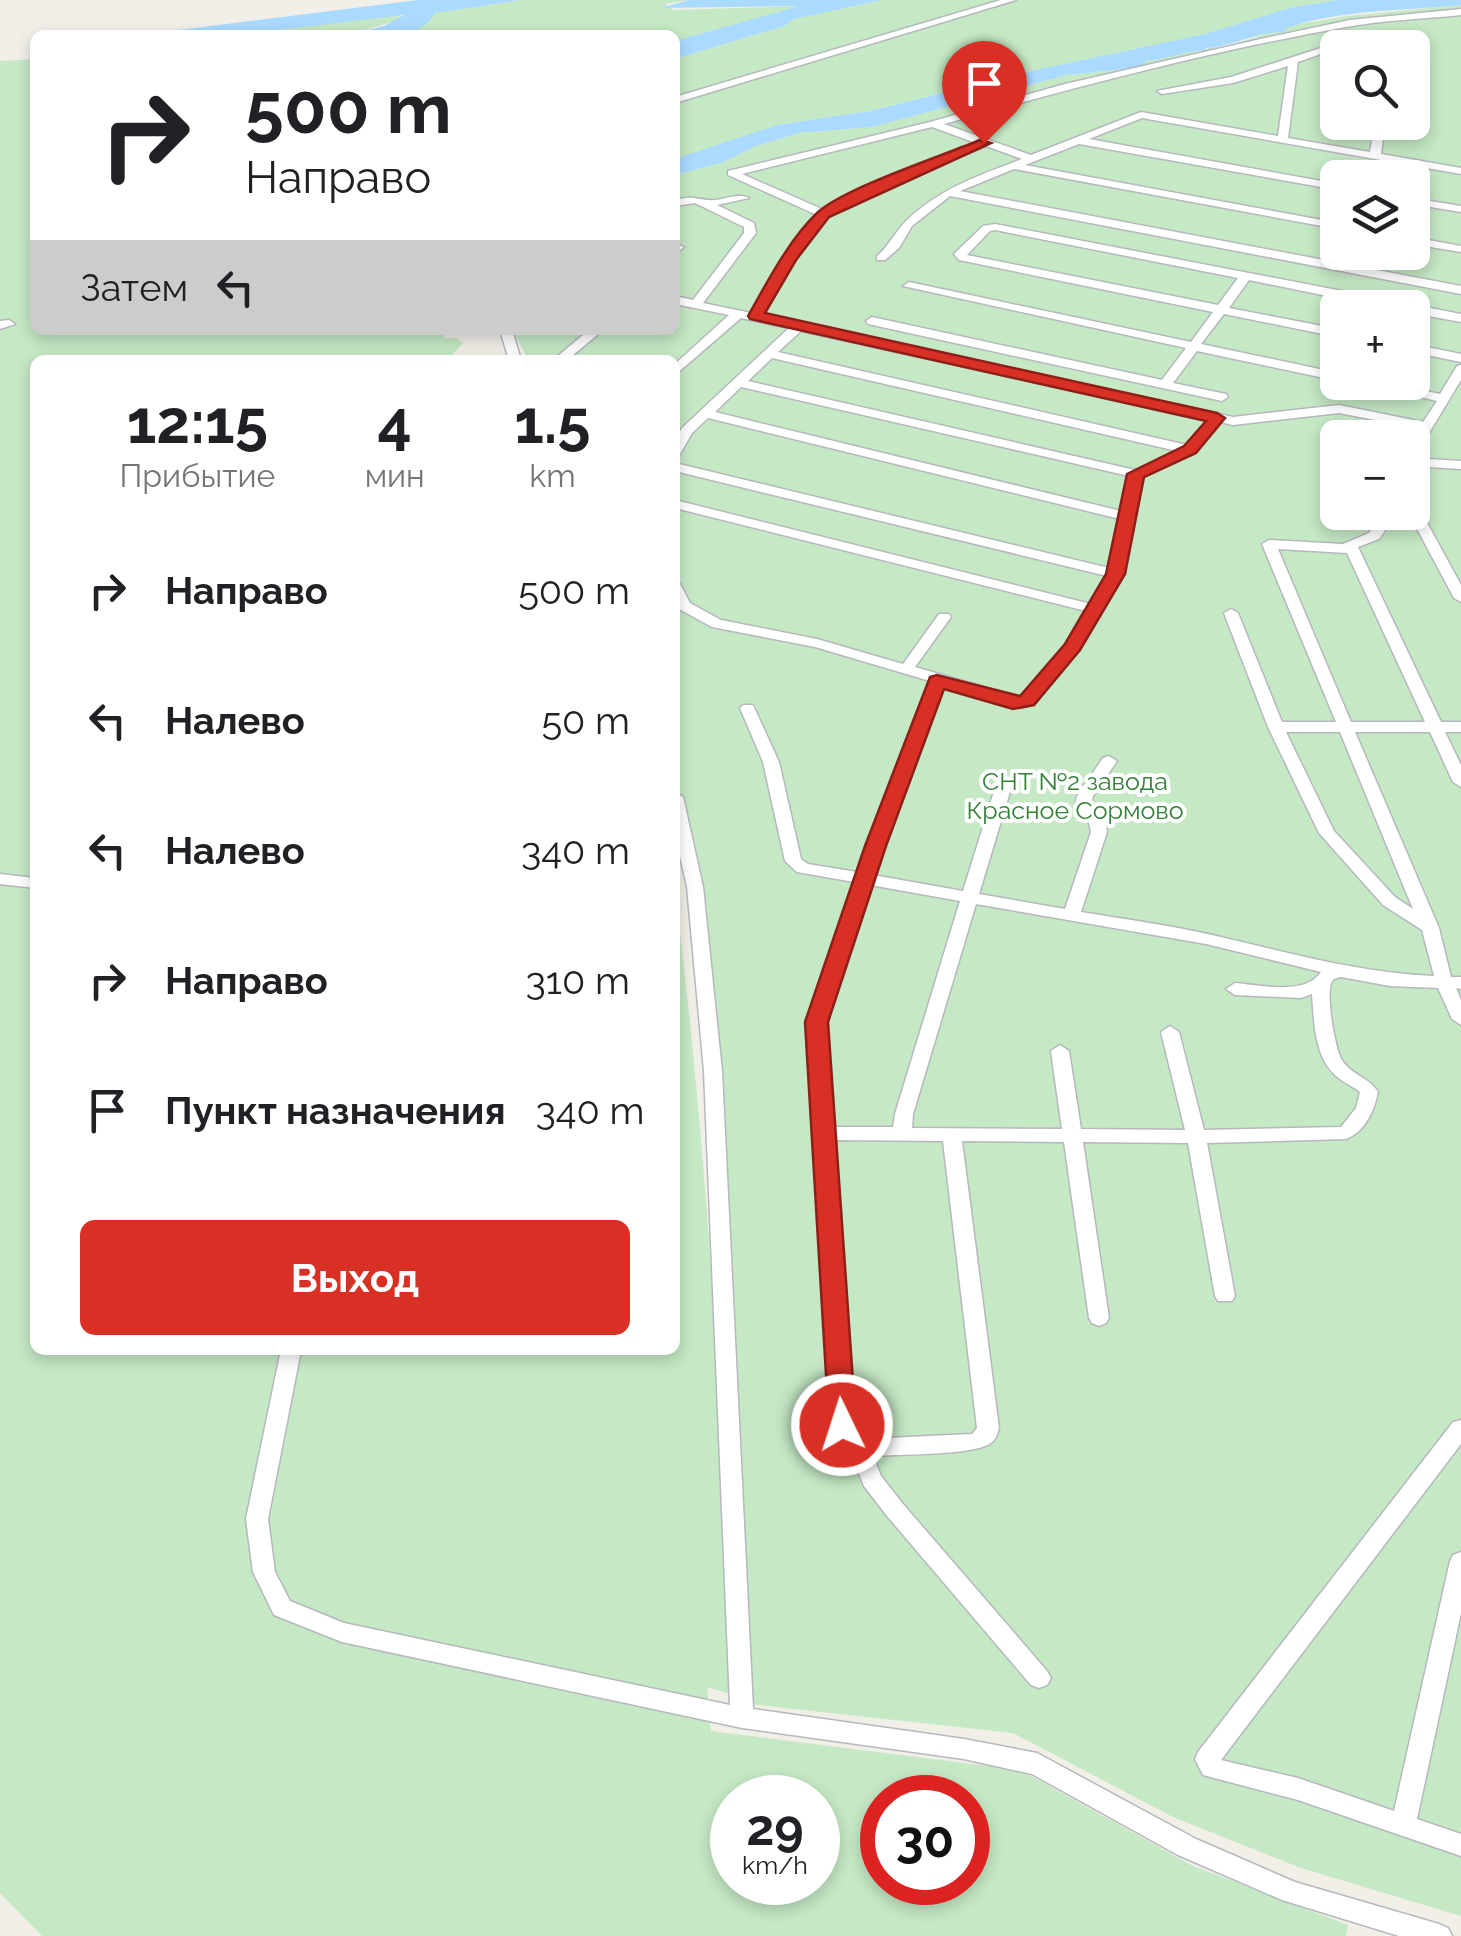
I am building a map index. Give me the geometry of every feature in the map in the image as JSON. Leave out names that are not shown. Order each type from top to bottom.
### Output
[{"type":"street","points":[[680,99],[1012,0]]},
{"type":"street","points":[[824,214],[732,173],[933,124],[1065,86],[1265,41],[1350,23],[1461,12]]},
{"type":"street","points":[[1265,41],[1320,44]]},
{"type":"street","points":[[1162,91],[1233,80],[1320,52]]},
{"type":"street","points":[[1283,139],[1292,62]]},
{"type":"street","points":[[881,258],[896,246],[908,224],[948,192],[1141,115],[1461,170]]},
{"type":"street","points":[[933,124],[1032,160]]},
{"type":"street","points":[[1375,155],[1377,140]]},
{"type":"street","points":[[1081,141],[1320,185]]},
{"type":"street","points":[[756,316],[789,259],[824,214],[984,143]]},
{"type":"street","points":[[1016,166],[1320,223]]},
{"type":"street","points":[[948,192],[1461,290]]},
{"type":"street","points":[[680,202],[696,198],[750,225],[750,233],[697,303]]},
{"type":"street","points":[[708,202],[743,198]]},
{"type":"street","points":[[1430,204],[1461,209]]},
{"type":"street","points":[[1320,290],[995,227],[986,228],[960,254],[963,258],[1320,329]]},
{"type":"street","points":[[1430,243],[1461,248]]},
{"type":"street","points":[[1165,385],[1246,276]]},
{"type":"street","points":[[909,286],[1320,373]]},
{"type":"street","points":[[680,301],[1233,421],[1338,409],[1394,420]]},
{"type":"street","points":[[680,367],[740,312]]},
{"type":"street","points":[[1430,312],[1461,318]]},
{"type":"street","points":[[872,321],[1222,398]]},
{"type":"street","points":[[680,443],[687,431],[800,326]]},
{"type":"street","points":[[565,355],[591,335]]},
{"type":"street","points":[[1430,352],[1461,358]]},
{"type":"street","points":[[770,354],[1190,450]]},
{"type":"street","points":[[1429,420],[1461,368]]},
{"type":"street","points":[[741,384],[1136,474],[1190,450],[1217,418]]},
{"type":"street","points":[[1430,395],[1445,398]]},
{"type":"street","points":[[707,414],[1129,517]]},
{"type":"street","points":[[1430,463],[1461,466]]},
{"type":"street","points":[[680,468],[1116,574]]},
{"type":"street","points":[[680,597],[684,606],[717,624],[817,643],[1013,704],[1027,701],[1073,646],[1116,574],[1136,474]]},
{"type":"street","points":[[680,505],[1095,609]]},
{"type":"street","points":[[1378,530],[1374,536],[1348,546],[1269,544],[1453,982],[1461,1019]]},
{"type":"street","points":[[1424,530],[1461,598]]},
{"type":"street","points":[[1348,546],[1461,782]]},
{"type":"street","points":[[1231,613],[1276,728],[1327,833],[1389,901],[1430,928]]},
{"type":"street","points":[[905,672],[944,618]]},
{"type":"street","points":[[937,681],[863,879],[817,1022],[842,1425],[859,1448],[872,1480],[894,1510],[1038,1678]]},
{"type":"street","points":[[748,708],[771,762],[793,860],[803,868],[1206,939],[1390,980],[1453,982]]},
{"type":"street","points":[[1276,728],[1461,727]]},
{"type":"street","points":[[1071,916],[1099,832],[1097,822],[1082,805],[1084,796],[1109,761]]},
{"type":"street","points":[[902,1134],[904,1114],[1004,785]]},
{"type":"street","points":[[680,818],[696,887],[713,1071],[742,1718]]},
{"type":"street","points":[[0,879],[30,883]]},
{"type":"street","points":[[1236,990],[1300,992],[1321,985],[1327,976],[1339,971]]},
{"type":"street","points":[[824,1132],[1334,1136],[1355,1126],[1365,1110],[1369,1092],[1362,1082],[1341,1072],[1330,1050],[1321,985]]},
{"type":"street","points":[[1170,1032],[1196,1137],[1225,1296]]},
{"type":"street","points":[[1060,1051],[1099,1318]]},
{"type":"street","points":[[859,1448],[974,1442],[986,1436],[952,1135]]},
{"type":"street","points":[[290,1355],[258,1519],[264,1572],[282,1608],[342,1632],[742,1718],[1037,1764],[1186,1848],[1291,1892],[1439,1936]]},
{"type":"street","points":[[1461,1428],[1207,1758],[1212,1768],[1298,1789],[1461,1844]]},
{"type":"street","points":[[1404,1825],[1461,1561]]},
{"type":"green space","points":[[521,0],[689,0],[665,4],[673,10],[803,6],[680,40],[680,30],[415,30],[434,13]]},
{"type":"green space","points":[[882,0],[1338,0],[1293,7],[1206,34],[1022,73],[870,111],[777,125],[680,157],[680,57],[784,26],[793,19]]},
{"type":"green space","name":"СНТ №2 завода Красное Сормово","points":[[1461,5],[1461,1916],[1301,1868],[1173,1817],[1013,1733],[749,1704],[717,1009],[688,821],[680,801],[680,355],[526,355],[515,335],[680,335],[680,174],[724,162],[753,147],[799,133],[872,127],[1067,75],[1144,67],[1145,61],[1222,48],[1293,25]]},
{"type":"green space","points":[[390,16],[407,17],[365,30],[275,30]]},
{"type":"green space","points":[[30,59],[30,335],[444,335],[463,343],[454,355],[30,355],[30,1355],[680,1355],[680,935],[705,1193],[733,1695],[707,1687],[711,1731],[1020,1770],[1193,1866],[1348,1925],[1346,1936],[42,1936],[0,1893],[0,61]]},
{"type":"water","points":[[418,0],[521,0],[435,13],[416,30],[368,30],[404,15],[276,30],[179,30]]},
{"type":"water","points":[[689,0],[882,0],[794,19],[784,26],[680,57],[680,40],[800,6],[660,8]]},
{"type":"water","points":[[1338,0],[1461,0],[1461,5],[1305,22],[1284,29],[1286,32],[1145,61],[1145,67],[1067,75],[872,127],[799,133],[753,147],[724,162],[680,174],[680,157],[777,125],[870,111],[1205,34],[1293,7]]},
{"type":"route","points":[[842,1425],[817,1022],[875,846],[937,681],[1013,704],[1027,701],[1073,646],[1116,574],[1136,474],[1190,450],[1217,418],[756,316],[789,259],[824,214],[984,143]]}]
